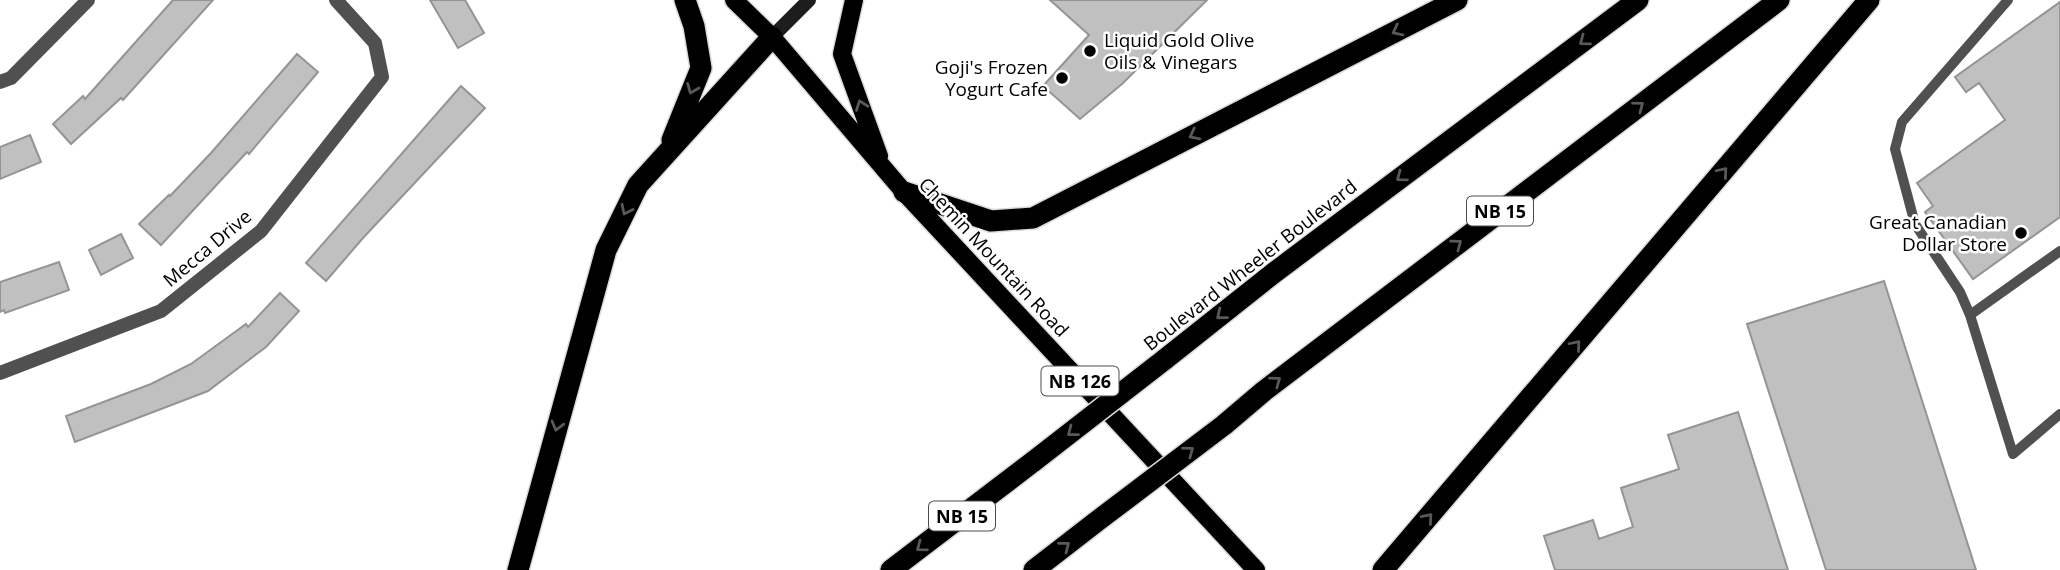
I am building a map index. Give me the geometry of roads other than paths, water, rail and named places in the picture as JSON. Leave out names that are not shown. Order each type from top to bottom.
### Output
[{"type":"highway","points":[[666,155],[701,68],[694,26],[685,0]]},
{"type":"highway","points":[[904,192],[991,221],[1033,218],[1457,0]]},
{"type":"highway","name":"Boulevard Wheeler Boulevard","points":[[891,570],[1275,272],[1638,0]]},
{"type":"highway","name":"NB 15","points":[[1034,570],[1224,425],[1264,391],[1779,0]]},
{"type":"highway","points":[[1383,570],[1869,0]]},
{"type":"highway","points":[[518,570],[606,250],[638,185],[772,37]]},
{"type":"main road","name":"Chemin Mountain Road","points":[[734,0],[772,37],[904,192],[1256,570]]},
{"type":"main road","points":[[854,0],[842,54],[884,169]]},
{"type":"street","points":[[0,82],[10,78],[88,0]]},
{"type":"street","name":"Mecca Drive","points":[[0,373],[161,311],[261,232],[382,76],[374,43],[336,0]]},
{"type":"street","points":[[772,37],[809,0]]},
{"type":"lane","points":[[2008,0],[1902,122],[1895,149],[1915,224],[1960,292],[1970,315],[2013,454],[2060,414]]},
{"type":"lane","points":[[1970,315],[2060,251]]},
{"type":"place","name":"Liquid Gold Olive Oils & Vinegars","points":[[1090,51]]},
{"type":"place","name":"Goji's Frozen Yogurt Cafe","points":[[1062,78]]},
{"type":"place","name":"Great Canadian Dollar Store","points":[[2021,233]]}]
